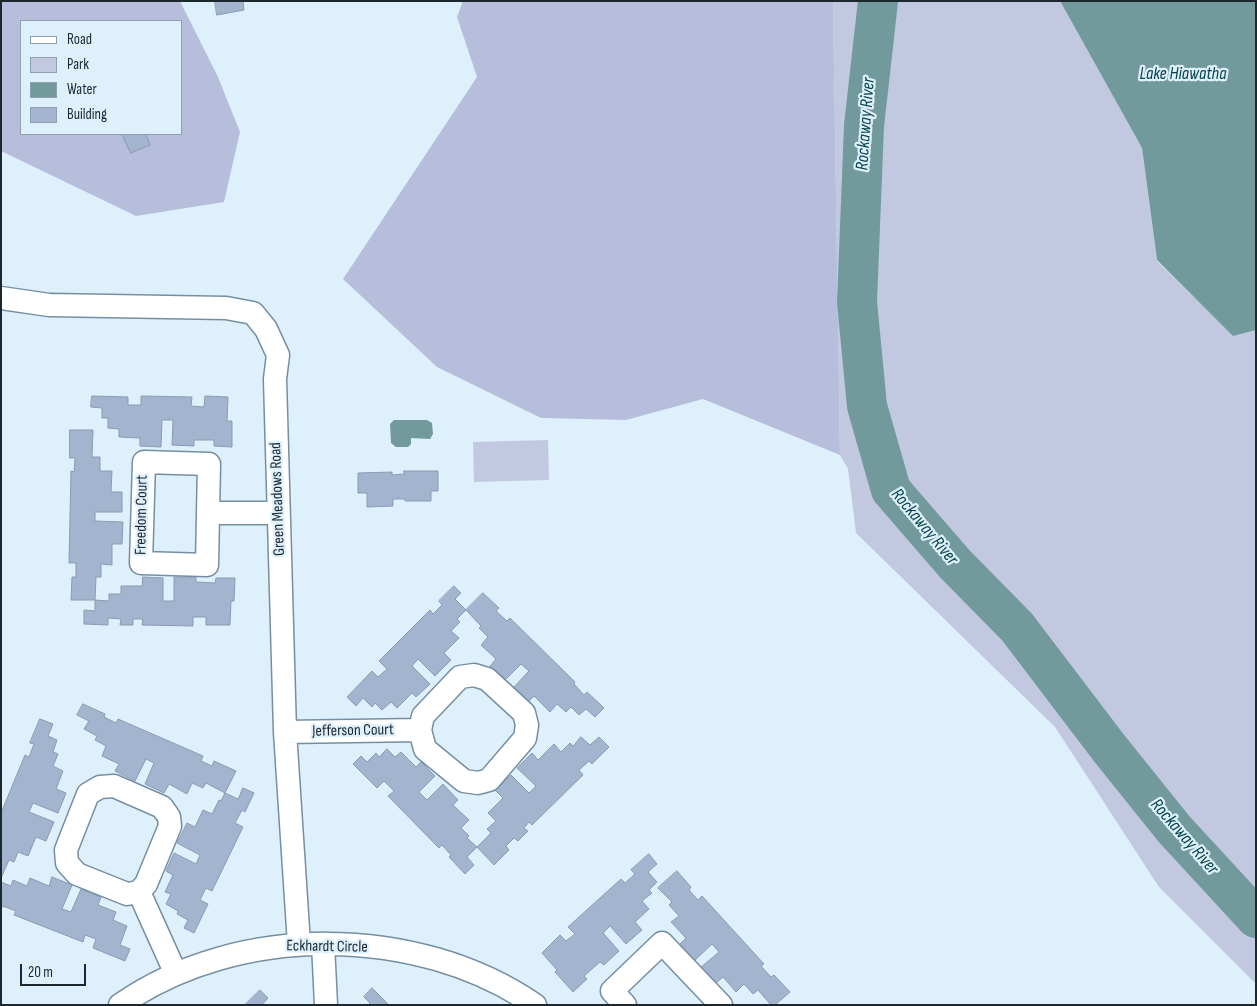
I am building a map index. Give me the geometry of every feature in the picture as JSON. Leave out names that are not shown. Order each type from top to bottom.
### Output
[{"type":"street","name":"Green Meadows Road","points":[[1,298],[49,305],[226,308],[253,313],[266,328],[278,355],[275,379],[285,732],[299,944]]},
{"type":"street","name":"Freedom Court","points":[[144,462],[209,464],[208,512],[207,565],[141,563],[144,462]]},
{"type":"street","points":[[208,512],[278,513]]},
{"type":"street","points":[[474,675],[487,679],[524,713],[527,725],[525,738],[490,780],[478,783],[464,781],[426,749],[420,730],[423,716],[460,677],[474,675]]},
{"type":"street","name":"Jefferson Court","points":[[285,732],[420,730]]},
{"type":"street","points":[[100,786],[114,786],[162,807],[169,816],[170,826],[146,884],[139,892],[127,894],[77,874],[67,863],[66,850],[88,794],[100,786]]},
{"type":"street","points":[[139,892],[176,974]]},
{"type":"street","points":[[625,1005],[612,991],[662,943],[721,1005]]},
{"type":"street","name":"Eckhardt Circle","points":[[120,1005],[176,974],[211,960],[255,950],[299,944],[360,946],[409,951],[448,962],[494,981],[535,1005]]},
{"type":"street","points":[[323,944],[326,1005]]},
{"type":"green space","points":[[833,1],[1060,1],[1142,148],[1157,261],[1233,335],[1256,330],[1256,984],[1159,887],[1055,727],[856,533],[848,469],[840,455]]},
{"type":"green space","points":[[548,440],[549,480],[474,482],[473,442]]},
{"type":"shaded area","points":[[1,1],[180,1],[218,77],[240,132],[224,202],[136,216],[1,151]]},
{"type":"shaded area","points":[[463,1],[833,1],[840,455],[703,399],[626,420],[541,418],[437,367],[343,279],[477,77],[457,17]]},
{"type":"water","name":"Lake Hiawatha","points":[[1060,1],[1256,1],[1256,330],[1233,336],[1157,260],[1142,148]]},
{"type":"water","points":[[394,420],[427,420],[432,423],[433,434],[430,439],[411,438],[411,444],[408,447],[396,447],[391,443],[390,424]]},
{"type":"building","points":[[215,1],[243,1],[244,10],[217,15]]},
{"type":"building","points":[[122,135],[146,135],[150,145],[131,153]]},
{"type":"building","points":[[92,396],[128,397],[128,405],[141,405],[141,396],[192,397],[191,406],[204,407],[205,396],[228,397],[227,421],[232,421],[232,447],[214,446],[214,440],[194,440],[194,446],[172,445],[173,420],[162,420],[161,447],[140,446],[140,438],[119,437],[119,429],[108,428],[108,418],[102,418],[102,408],[91,407]]},
{"type":"building","points":[[70,430],[93,430],[92,457],[100,457],[100,471],[112,471],[111,492],[122,492],[122,512],[95,512],[95,521],[123,522],[122,544],[112,544],[112,565],[101,564],[101,577],[96,577],[95,600],[71,600],[72,577],[76,577],[76,563],[69,563],[71,471],[74,472],[75,458],[70,458]]},
{"type":"building","points":[[404,471],[438,471],[438,491],[431,491],[431,501],[393,499],[393,506],[367,507],[367,493],[358,493],[358,473],[392,472],[392,475],[404,474]]},
{"type":"building","points":[[143,577],[163,578],[163,601],[174,601],[174,577],[196,577],[196,582],[215,583],[216,578],[235,578],[234,601],[231,601],[230,625],[206,625],[206,617],[193,617],[193,626],[142,625],[143,619],[133,619],[133,625],[120,625],[121,619],[108,618],[108,625],[84,624],[84,610],[95,611],[95,600],[109,601],[109,594],[121,594],[121,586],[142,586]]},
{"type":"building","points":[[454,586],[461,593],[455,599],[466,610],[457,619],[460,622],[451,631],[459,638],[444,653],[451,660],[435,676],[418,659],[412,666],[430,684],[416,697],[412,693],[397,708],[391,702],[382,710],[375,703],[372,707],[363,698],[356,706],[347,697],[372,671],[378,677],[387,669],[379,661],[430,610],[433,614],[442,605],[439,601]]},
{"type":"building","points":[[483,593],[499,608],[496,611],[507,621],[510,618],[575,682],[574,684],[584,695],[587,692],[604,708],[595,717],[586,709],[579,715],[571,707],[566,712],[557,704],[550,712],[534,696],[527,703],[512,689],[529,671],[521,664],[504,681],[490,666],[496,659],[481,645],[488,637],[479,628],[481,626],[466,610]]},
{"type":"building","points":[[83,704],[105,714],[104,717],[116,723],[118,719],[203,756],[201,761],[212,766],[214,761],[236,771],[225,793],[206,783],[203,788],[192,783],[187,794],[169,784],[164,793],[145,784],[154,763],[146,759],[135,781],[115,771],[119,764],[102,756],[106,746],[95,740],[97,736],[84,729],[89,721],[77,715]]},
{"type":"building","points":[[40,719],[53,724],[48,736],[57,740],[53,752],[58,754],[53,766],[63,771],[56,789],[66,793],[58,813],[33,803],[29,812],[54,822],[46,841],[36,837],[28,856],[18,852],[14,862],[9,860],[1,878],[1,813],[25,755],[29,757],[34,744],[30,743]]},
{"type":"building","points":[[581,737],[590,745],[599,737],[609,747],[592,764],[589,761],[579,770],[583,775],[532,825],[529,822],[524,828],[528,831],[518,841],[514,838],[506,846],[509,850],[494,865],[477,847],[491,833],[487,829],[496,821],[488,813],[503,798],[495,790],[511,775],[529,793],[536,786],[517,768],[532,753],[538,760],[554,744],[561,752],[570,743],[573,746]]},
{"type":"building","points":[[387,749],[395,757],[401,752],[416,767],[421,762],[435,776],[419,792],[427,800],[443,784],[458,800],[453,805],[469,820],[461,828],[469,836],[467,838],[477,847],[467,857],[474,865],[465,874],[449,857],[451,855],[442,845],[439,848],[388,796],[394,791],[384,781],[377,788],[353,764],[361,756],[367,762],[376,753],[379,757]]},
{"type":"building","points":[[243,788],[254,793],[245,812],[242,810],[235,823],[243,827],[212,891],[206,888],[200,900],[208,904],[194,933],[184,928],[188,920],[177,914],[178,911],[166,904],[171,894],[165,892],[173,875],[166,871],[174,853],[196,864],[200,855],[177,843],[187,823],[195,827],[203,810],[212,814],[225,793],[238,799]]},
{"type":"building","points":[[649,854],[657,864],[648,872],[657,882],[649,890],[652,893],[642,901],[649,909],[635,922],[642,930],[626,944],[610,926],[603,933],[619,951],[604,965],[600,962],[584,976],[587,979],[573,992],[555,972],[557,970],[542,953],[560,935],[566,941],[575,934],[568,927],[621,879],[625,883],[635,874],[631,870]]},
{"type":"building","points":[[677,871],[691,887],[689,890],[698,900],[702,896],[764,964],[761,966],[771,977],[774,975],[790,992],[775,1005],[771,1005],[758,990],[753,994],[744,984],[736,992],[723,977],[715,984],[700,968],[719,952],[712,944],[694,961],[679,945],[686,938],[671,922],[679,916],[669,905],[672,902],[658,888]]},
{"type":"building","points":[[52,877],[72,885],[62,909],[71,912],[81,889],[101,897],[98,905],[116,912],[113,920],[127,926],[120,945],[130,949],[125,961],[93,948],[96,939],[85,935],[83,942],[14,915],[16,911],[3,906],[1,909],[1,882],[11,886],[13,880],[27,886],[30,878],[49,886]]},
{"type":"building","points":[[372,988],[389,1005],[368,1005],[370,1003],[364,997]]},
{"type":"building","points":[[260,990],[268,998],[262,1005],[245,1005]]},
{"type":"waterway","name":"Rockaway River","points":[[878,1],[864,126],[857,302],[867,406],[891,490],[955,564],[1017,627],[1109,748],[1174,829],[1256,918]]}]
